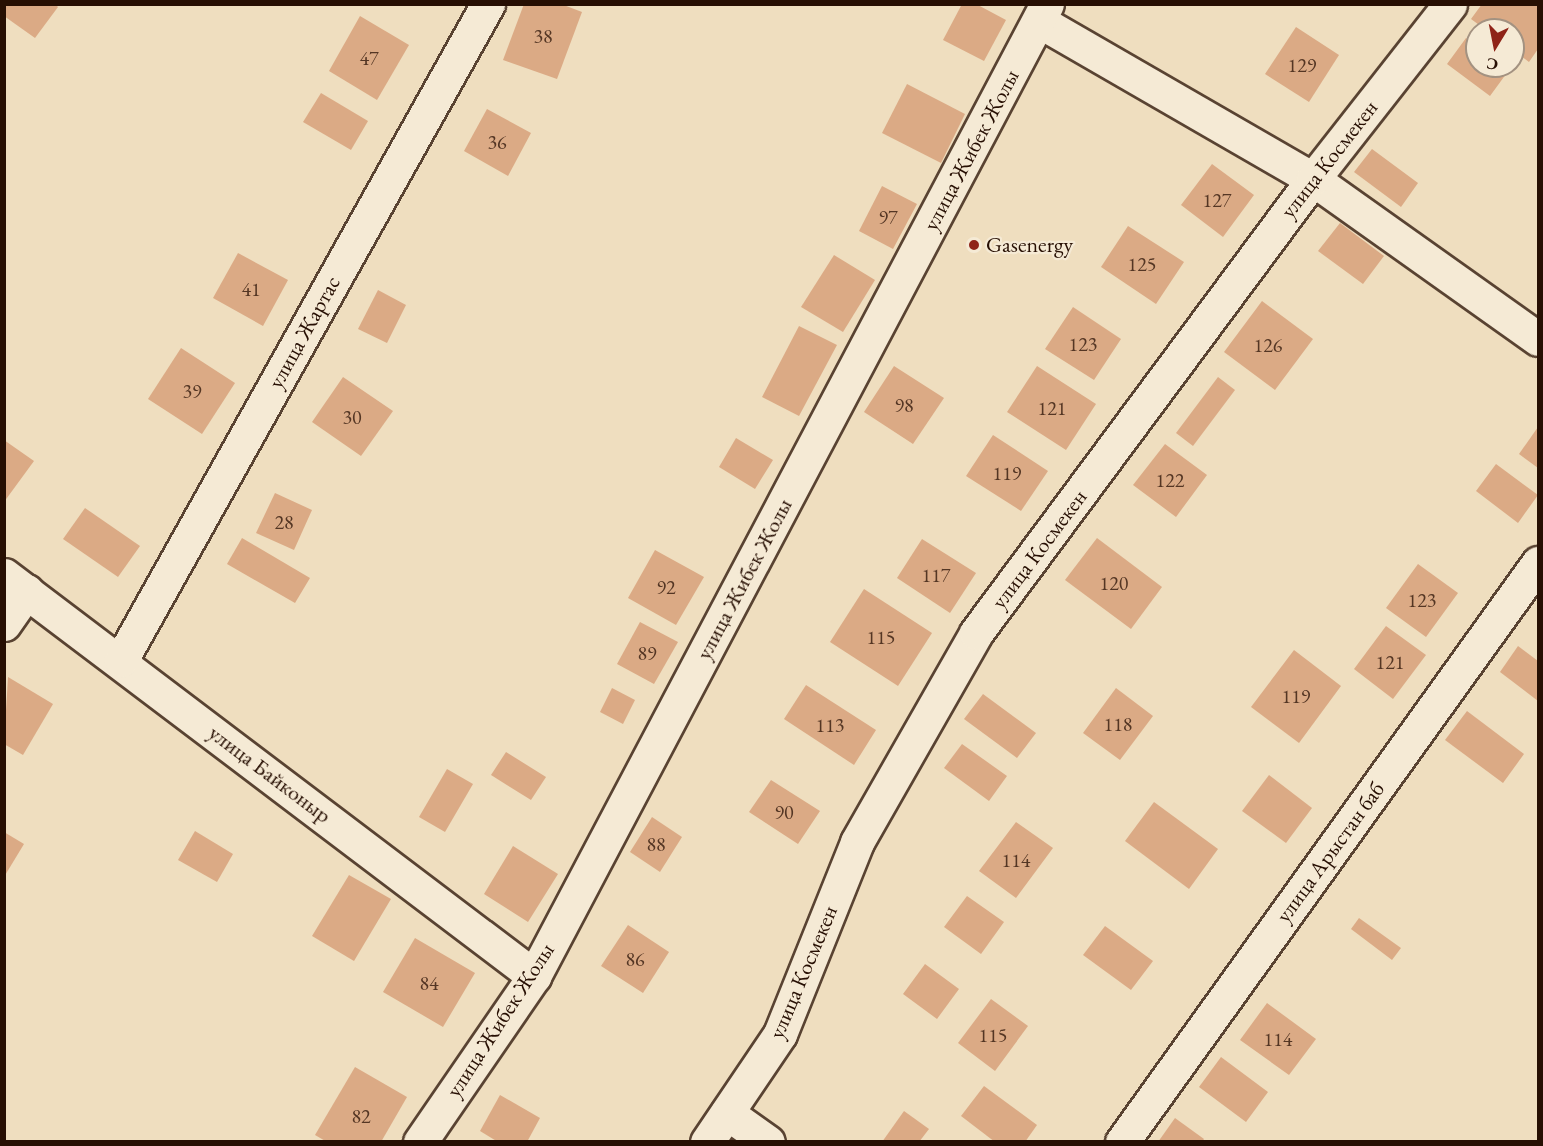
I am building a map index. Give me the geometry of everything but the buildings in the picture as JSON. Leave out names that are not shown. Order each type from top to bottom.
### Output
[{"type":"street","name":"улица Жартас","points":[[121,660],[488,4]]},
{"type":"street","name":"улица Космекен","points":[[707,1142],[780,1034],[857,842],[976,633],[1313,179],[1450,4]]},
{"type":"street","points":[[1043,13],[1313,179],[1539,339]]},
{"type":"street","name":"улица Жибек Жолы","points":[[420,1142],[534,976],[1043,13]]},
{"type":"street","name":"улица Арыстан баб","points":[[1122,1142],[1539,563]]},
{"type":"street","name":"улица Байконыр","points":[[16,583],[121,660],[534,976]]},
{"type":"street","points":[[4,624],[16,583]]},
{"type":"street","points":[[727,1113],[768,1142]]},
{"type":"place","name":"Gasenergy","points":[[974,245]]}]
